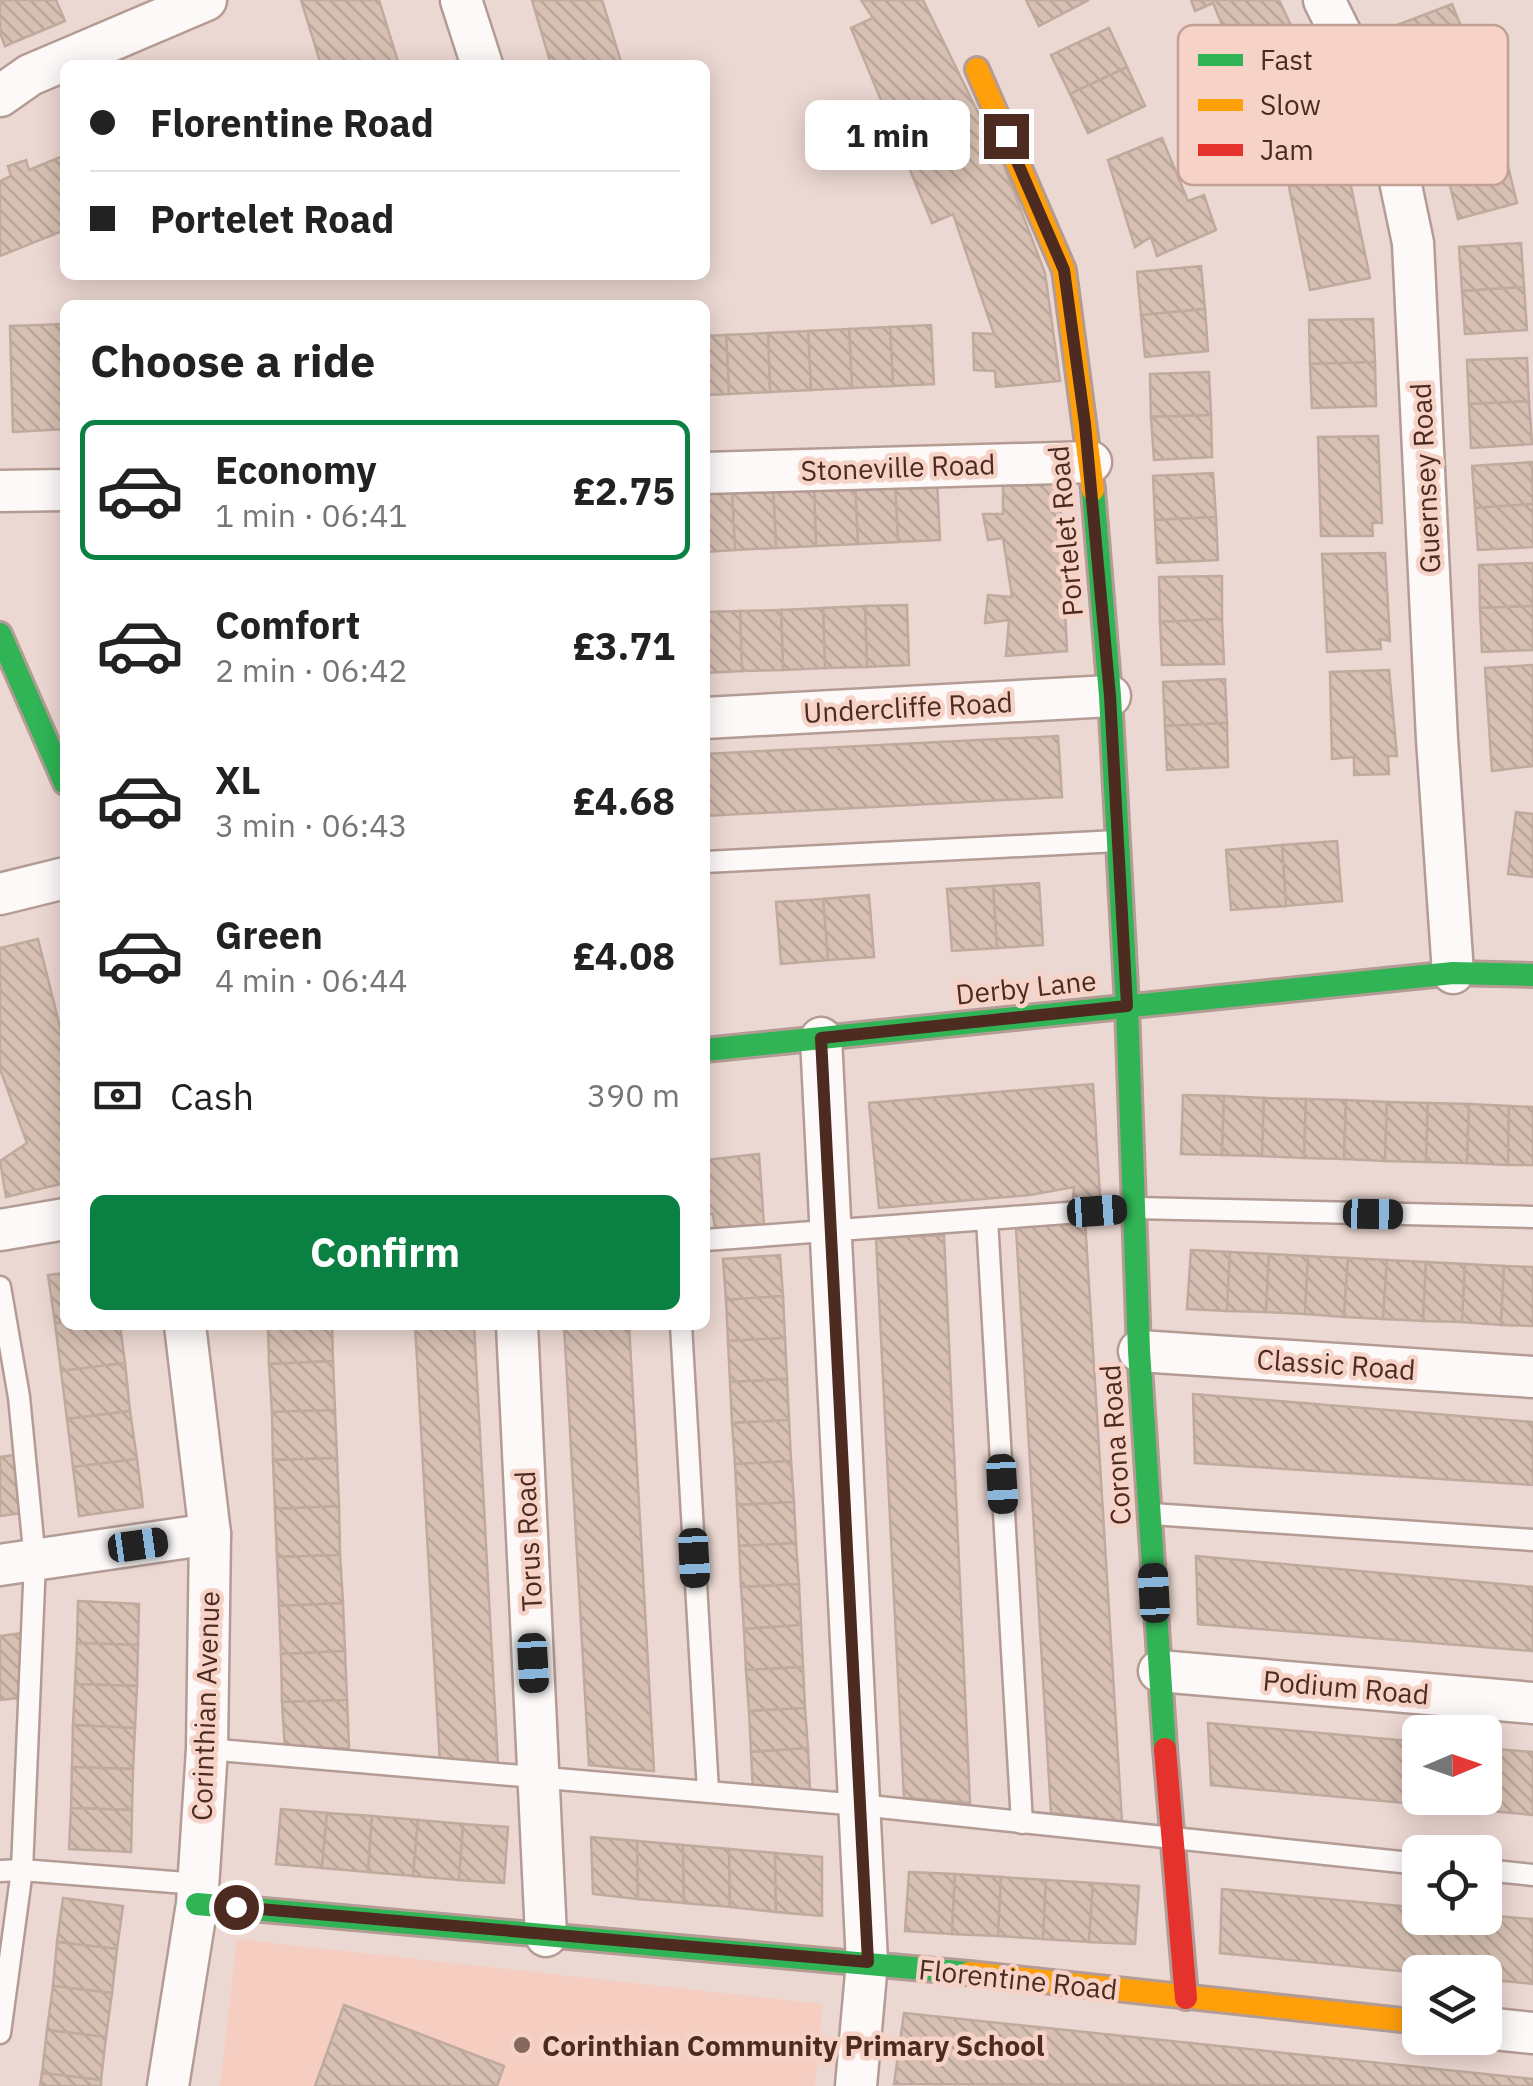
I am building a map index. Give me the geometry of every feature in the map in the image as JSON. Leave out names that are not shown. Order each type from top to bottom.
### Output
[{"type":"street","points":[[63,60],[206,0]]},
{"type":"street","points":[[461,0],[480,60]]},
{"type":"street","name":"Guernsey Road","points":[[1324,0],[1336,25]]},
{"type":"street","points":[[0,96],[30,74],[60,61]]},
{"type":"street","name":"Portelet Road","points":[[977,69],[1064,270],[1090,462],[1110,696],[1127,1006]]},
{"type":"street","name":"Guernsey Road","points":[[1401,185],[1413,244],[1437,739],[1453,973]]},
{"type":"street","name":"Stoneville Road","points":[[710,472],[1090,462]]},
{"type":"street","points":[[0,492],[60,490]]},
{"type":"street","points":[[0,634],[60,763]]},
{"type":"street","name":"Undercliffe Road","points":[[710,718],[1110,696]]},
{"type":"street","points":[[0,894],[60,879]]},
{"type":"street","name":"Derby Lane","points":[[710,1049],[1453,973],[1533,975]]},
{"type":"street","name":"Corona Road","points":[[1127,1006],[1139,1352],[1159,1672],[1186,1998]]},
{"type":"street","points":[[821,1038],[868,1962],[856,2086]]},
{"type":"street","points":[[0,1230],[60,1220]]},
{"type":"street","name":"Corinthian Avenue","points":[[168,2086],[197,1894],[207,1749],[210,1534],[186,1330]]},
{"type":"street","name":"Torus Road","points":[[518,1330],[546,1936]]},
{"type":"street","name":"Classic Road","points":[[1139,1352],[1533,1377]]},
{"type":"street","points":[[17,1563],[210,1534]]},
{"type":"street","name":"Podium Road","points":[[1159,1672],[1533,1703]]},
{"type":"street","name":"Florentine Road","points":[[197,1894],[546,1936],[868,1962],[1402,2020]]},
{"type":"street","points":[[1502,2030],[1533,2033]]},
{"type":"lane","points":[[710,862],[1118,841]]},
{"type":"lane","points":[[710,1240],[1134,1208],[1533,1218]]},
{"type":"lane","points":[[987,1219],[1022,1823]]},
{"type":"lane","points":[[0,1287],[10,1398],[17,1563],[22,1870],[0,2033]]},
{"type":"lane","points":[[681,1330],[708,1791]]},
{"type":"lane","points":[[1150,1514],[1533,1540]]},
{"type":"lane","points":[[207,1749],[708,1791],[1402,1862]]},
{"type":"lane","points":[[0,1871],[22,1870],[197,1894]]},
{"type":"lane","points":[[1502,1872],[1533,1875]]},
{"type":"shaded area","name":"Corinthian Community Primary School","points":[[237,1939],[823,2004],[815,2086],[220,2086]]},
{"type":"building","points":[[0,0],[56,0],[65,21],[5,46],[0,33]]},
{"type":"building","points":[[301,0],[379,0],[397,60],[319,60]]},
{"type":"building","points":[[532,0],[602,0],[620,60],[550,60]]},
{"type":"building","points":[[861,0],[923,0],[1004,166],[1045,273],[1060,381],[996,387],[995,371],[974,370],[973,333],[994,334],[953,214],[932,223],[851,28],[873,18]]},
{"type":"building","points":[[1026,0],[1089,0],[1039,26]]},
{"type":"building","points":[[1191,0],[1279,0],[1291,25],[1222,25],[1213,3],[1195,11]]},
{"type":"building","points":[[1452,4],[1460,25],[1397,25]]},
{"type":"building","points":[[1109,28],[1127,67],[1070,94],[1051,55]]},
{"type":"building","points":[[1127,67],[1145,106],[1088,133],[1070,94]]},
{"type":"building","points":[[1162,138],[1178,185],[1188,201],[1204,195],[1216,230],[1157,256],[1151,237],[1135,247],[1108,160]]},
{"type":"building","points":[[60,157],[60,232],[0,256],[0,181],[11,176],[8,166],[26,160],[29,170]]},
{"type":"building","points":[[1508,166],[1517,203],[1458,219],[1450,185],[1508,185]]},
{"type":"building","points":[[1351,185],[1370,278],[1310,290],[1289,187]]},
{"type":"building","points":[[1521,243],[1524,287],[1462,291],[1459,247]]},
{"type":"building","points":[[1201,266],[1205,309],[1141,315],[1137,272]]},
{"type":"building","points":[[1524,287],[1527,330],[1465,334],[1462,291]]},
{"type":"building","points":[[1205,309],[1208,351],[1145,357],[1141,315]]},
{"type":"building","points":[[1373,319],[1375,362],[1310,364],[1309,320]]},
{"type":"building","points":[[60,324],[60,429],[13,432],[10,326]]},
{"type":"building","points":[[931,325],[934,384],[893,386],[890,327]]},
{"type":"building","points":[[890,327],[893,386],[852,388],[849,329]]},
{"type":"building","points":[[849,329],[852,388],[811,390],[808,331]]},
{"type":"building","points":[[808,331],[811,390],[770,392],[768,333]]},
{"type":"building","points":[[768,333],[770,392],[729,394],[726,335]]},
{"type":"building","points":[[726,335],[729,394],[710,395],[710,336]]},
{"type":"building","points":[[1527,358],[1529,401],[1469,404],[1467,360]]},
{"type":"building","points":[[1375,362],[1376,406],[1312,408],[1310,364]]},
{"type":"building","points":[[1209,372],[1211,415],[1151,417],[1150,374]]},
{"type":"building","points":[[1529,401],[1532,444],[1471,448],[1469,404]]},
{"type":"building","points":[[1211,415],[1212,457],[1154,460],[1151,417]]},
{"type":"building","points":[[1378,436],[1382,523],[1372,523],[1373,536],[1321,536],[1318,437]]},
{"type":"building","points":[[1532,462],[1533,504],[1475,508],[1472,466]]},
{"type":"building","points":[[1213,473],[1216,517],[1155,520],[1153,476]]},
{"type":"building","points":[[1059,477],[1067,651],[1006,656],[1009,620],[985,623],[988,595],[1012,597],[1003,538],[988,540],[983,514],[1003,514],[1003,480]]},
{"type":"building","points":[[937,481],[940,540],[898,542],[895,483]]},
{"type":"building","points":[[895,483],[898,542],[858,544],[855,485]]},
{"type":"building","points":[[855,485],[858,544],[816,546],[814,487]]},
{"type":"building","points":[[814,487],[816,546],[776,548],[773,489]]},
{"type":"building","points":[[773,489],[776,548],[735,550],[732,491]]},
{"type":"building","points":[[732,491],[735,550],[710,552],[710,492]]},
{"type":"building","points":[[1533,504],[1533,547],[1478,550],[1475,508]]},
{"type":"building","points":[[1216,517],[1218,560],[1157,563],[1155,520]]},
{"type":"building","points":[[1385,553],[1390,641],[1380,639],[1381,649],[1327,652],[1322,554]]},
{"type":"building","points":[[1533,563],[1533,606],[1480,608],[1479,565]]},
{"type":"building","points":[[1222,576],[1222,619],[1160,622],[1159,577]]},
{"type":"building","points":[[907,605],[909,665],[867,667],[865,606]]},
{"type":"building","points":[[865,606],[867,667],[825,668],[823,608]]},
{"type":"building","points":[[1533,606],[1533,650],[1482,652],[1480,608]]},
{"type":"building","points":[[823,608],[825,668],[783,670],[781,610]]},
{"type":"building","points":[[781,610],[783,670],[742,671],[740,611]]},
{"type":"building","points":[[740,611],[742,671],[710,673],[710,612]]},
{"type":"building","points":[[1222,619],[1224,664],[1162,665],[1160,622]]},
{"type":"building","points":[[1533,665],[1533,766],[1492,771],[1485,668]]},
{"type":"building","points":[[1389,670],[1397,756],[1388,756],[1389,774],[1354,775],[1354,757],[1332,759],[1330,672]]},
{"type":"building","points":[[1225,679],[1227,723],[1165,726],[1163,682]]},
{"type":"building","points":[[1227,723],[1228,767],[1167,770],[1165,726]]},
{"type":"building","points":[[1058,736],[1062,797],[710,816],[710,754]]},
{"type":"building","points":[[1516,812],[1533,814],[1533,877],[1508,874]]},
{"type":"building","points":[[1337,841],[1342,901],[1286,906],[1282,845]]},
{"type":"building","points":[[1282,845],[1286,906],[1231,910],[1226,850]]},
{"type":"building","points":[[1039,883],[1043,945],[997,948],[993,886]]},
{"type":"building","points":[[993,886],[997,948],[952,951],[947,889]]},
{"type":"building","points":[[869,895],[874,957],[828,960],[823,899]]},
{"type":"building","points":[[823,899],[828,960],[781,964],[776,902]]},
{"type":"building","points":[[38,939],[60,1027],[60,1184],[6,1197],[0,1161],[27,1143],[0,1069],[0,948]]},
{"type":"building","points":[[1093,1084],[1100,1196],[1073,1201],[1074,1187],[1030,1195],[879,1208],[869,1103]]},
{"type":"building","points":[[1183,1095],[1224,1096],[1222,1155],[1181,1154]]},
{"type":"building","points":[[1224,1096],[1264,1098],[1262,1156],[1222,1155]]},
{"type":"building","points":[[1264,1098],[1306,1099],[1304,1158],[1262,1156]]},
{"type":"building","points":[[1306,1099],[1346,1100],[1344,1159],[1304,1158]]},
{"type":"building","points":[[1346,1100],[1387,1102],[1385,1161],[1344,1159]]},
{"type":"building","points":[[1387,1102],[1428,1103],[1426,1162],[1385,1161]]},
{"type":"building","points":[[1428,1103],[1469,1104],[1467,1163],[1426,1162]]},
{"type":"building","points":[[1469,1104],[1509,1106],[1508,1165],[1467,1163]]},
{"type":"building","points":[[1509,1106],[1533,1107],[1533,1165],[1508,1165]]},
{"type":"building","points":[[759,1154],[764,1225],[715,1231],[710,1214],[710,1159]]},
{"type":"building","points":[[1085,1220],[1122,1822],[1051,1813],[1016,1228]]},
{"type":"building","points":[[944,1235],[970,1803],[904,1798],[876,1238]]},
{"type":"building","points":[[1191,1250],[1230,1252],[1227,1311],[1187,1309]]},
{"type":"building","points":[[1230,1252],[1269,1254],[1266,1312],[1227,1311]]},
{"type":"building","points":[[1269,1254],[1308,1256],[1305,1314],[1266,1312]]},
{"type":"building","points":[[780,1255],[783,1296],[726,1300],[723,1259]]},
{"type":"building","points":[[1308,1256],[1348,1258],[1344,1317],[1305,1314]]},
{"type":"building","points":[[1348,1258],[1387,1260],[1383,1319],[1344,1317]]},
{"type":"building","points":[[1387,1260],[1426,1262],[1423,1321],[1383,1319]]},
{"type":"building","points":[[1426,1262],[1465,1264],[1462,1322],[1423,1321]]},
{"type":"building","points":[[1465,1264],[1504,1266],[1501,1325],[1462,1322]]},
{"type":"building","points":[[1504,1266],[1533,1267],[1533,1326],[1501,1325]]},
{"type":"building","points":[[60,1274],[60,1322],[55,1323],[48,1275]]},
{"type":"building","points":[[783,1296],[785,1338],[728,1341],[726,1300]]},
{"type":"building","points":[[60,1322],[60,1330],[121,1330],[125,1363],[61,1371],[55,1323]]},
{"type":"building","points":[[268,1330],[332,1330],[333,1361],[269,1364]]},
{"type":"building","points":[[415,1330],[474,1330],[498,1765],[440,1762]]},
{"type":"building","points":[[564,1330],[629,1330],[654,1771],[589,1765]]},
{"type":"building","points":[[785,1338],[787,1379],[730,1382],[728,1341]]},
{"type":"building","points":[[333,1361],[335,1410],[272,1412],[269,1364]]},
{"type":"building","points":[[125,1363],[130,1411],[67,1419],[61,1371]]},
{"type":"building","points":[[787,1379],[789,1420],[732,1423],[730,1382]]},
{"type":"building","points":[[1193,1394],[1533,1422],[1533,1485],[1195,1463]]},
{"type":"building","points":[[335,1410],[337,1458],[273,1460],[272,1412]]},
{"type":"building","points":[[130,1411],[137,1459],[73,1467],[67,1419]]},
{"type":"building","points":[[789,1420],[791,1461],[735,1464],[732,1423]]},
{"type":"building","points":[[15,1455],[23,1513],[0,1516],[0,1457]]},
{"type":"building","points":[[337,1458],[339,1506],[275,1509],[273,1460]]},
{"type":"building","points":[[137,1459],[143,1507],[79,1516],[73,1467]]},
{"type":"building","points":[[791,1461],[794,1502],[737,1505],[735,1464]]},
{"type":"building","points":[[794,1502],[796,1543],[739,1546],[737,1505]]},
{"type":"building","points":[[339,1506],[340,1555],[277,1557],[275,1509]]},
{"type":"building","points":[[796,1543],[799,1584],[741,1587],[739,1546]]},
{"type":"building","points":[[340,1555],[343,1603],[279,1606],[277,1557]]},
{"type":"building","points":[[1196,1556],[1533,1587],[1533,1651],[1198,1624]]},
{"type":"building","points":[[799,1584],[801,1625],[744,1629],[741,1587]]},
{"type":"building","points":[[78,1601],[139,1604],[138,1645],[77,1643]]},
{"type":"building","points":[[343,1603],[345,1651],[281,1654],[279,1606]]},
{"type":"building","points":[[801,1625],[803,1667],[746,1670],[744,1629]]},
{"type":"building","points":[[22,1633],[18,1698],[0,1700],[0,1636]]},
{"type":"building","points":[[77,1643],[138,1645],[137,1686],[75,1684]]},
{"type":"building","points":[[345,1651],[347,1700],[282,1702],[281,1654]]},
{"type":"building","points":[[803,1667],[805,1708],[749,1711],[746,1670]]},
{"type":"building","points":[[75,1684],[137,1686],[135,1728],[73,1725]]},
{"type":"building","points":[[347,1700],[349,1748],[285,1750],[282,1702]]},
{"type":"building","points":[[805,1708],[808,1748],[751,1752],[749,1711]]},
{"type":"building","points":[[1208,1723],[1402,1740],[1402,1803],[1211,1785]]},
{"type":"building","points":[[73,1725],[135,1728],[133,1769],[72,1767]]},
{"type":"building","points":[[808,1748],[810,1790],[753,1793],[751,1752]]},
{"type":"building","points":[[1502,1749],[1533,1752],[1533,1815],[1502,1812]]},
{"type":"building","points":[[72,1767],[133,1769],[132,1810],[71,1808]]},
{"type":"building","points":[[71,1808],[132,1810],[131,1852],[69,1849]]},
{"type":"building","points":[[281,1809],[327,1813],[322,1868],[276,1864]]},
{"type":"building","points":[[327,1813],[372,1816],[368,1872],[322,1868]]},
{"type":"building","points":[[372,1816],[418,1820],[413,1876],[368,1872]]},
{"type":"building","points":[[418,1820],[463,1824],[459,1880],[413,1876]]},
{"type":"building","points":[[463,1824],[508,1827],[504,1883],[459,1880]]},
{"type":"building","points":[[591,1837],[637,1841],[638,1899],[593,1894]]},
{"type":"building","points":[[637,1841],[683,1845],[684,1903],[638,1899]]},
{"type":"building","points":[[683,1845],[729,1849],[730,1907],[684,1903]]},
{"type":"building","points":[[729,1849],[775,1853],[776,1912],[730,1907]]},
{"type":"building","points":[[775,1853],[822,1857],[822,1916],[776,1912]]},
{"type":"building","points":[[909,1872],[955,1874],[952,1934],[905,1931]]},
{"type":"building","points":[[955,1874],[1001,1877],[998,1936],[952,1934]]},
{"type":"building","points":[[1001,1877],[1046,1880],[1043,1939],[998,1936]]},
{"type":"building","points":[[1046,1880],[1093,1883],[1089,1942],[1043,1939]]},
{"type":"building","points":[[1093,1883],[1139,1886],[1135,1944],[1089,1942]]},
{"type":"building","points":[[1222,1889],[1402,1906],[1402,1935],[1502,1935],[1502,1916],[1533,1919],[1533,1984],[1502,1981],[1502,1955],[1402,1955],[1402,1971],[1220,1953]]},
{"type":"building","points":[[63,1898],[123,1906],[117,1949],[57,1942]]},
{"type":"building","points":[[57,1942],[117,1949],[112,1993],[53,1986]]},
{"type":"building","points":[[53,1986],[112,1993],[106,2037],[47,2030]]},
{"type":"building","points":[[344,2005],[504,2066],[497,2086],[315,2086]]},
{"type":"building","points":[[904,2013],[1533,2079],[1533,2086],[894,2084]]},
{"type":"building","points":[[47,2030],[106,2037],[101,2080],[42,2073]]},
{"type":"building","points":[[42,2073],[101,2080],[101,2086],[40,2086]]},
{"type":"traffic: fast","points":[[1093,490],[1110,696],[1127,1006],[1139,1351],[1165,1749]]},
{"type":"traffic: fast","points":[[0,634],[60,772]]},
{"type":"traffic: fast","points":[[710,1049],[1453,973],[1533,975]]},
{"type":"traffic: fast","points":[[197,1904],[969,1973]]},
{"type":"traffic: slow","points":[[977,69],[1064,270],[1093,490]]},
{"type":"traffic: slow","points":[[969,1973],[1402,2020]]},
{"type":"traffic: jam","points":[[1165,1749],[1186,1998]]},
{"type":"place","name":"Corinthian Community Primary School","points":[[522,2045]]},
{"type":"route","points":[[236,1907],[868,1962],[821,1038],[1127,1006],[1110,696],[1090,462],[1064,270],[1006,136]]}]
